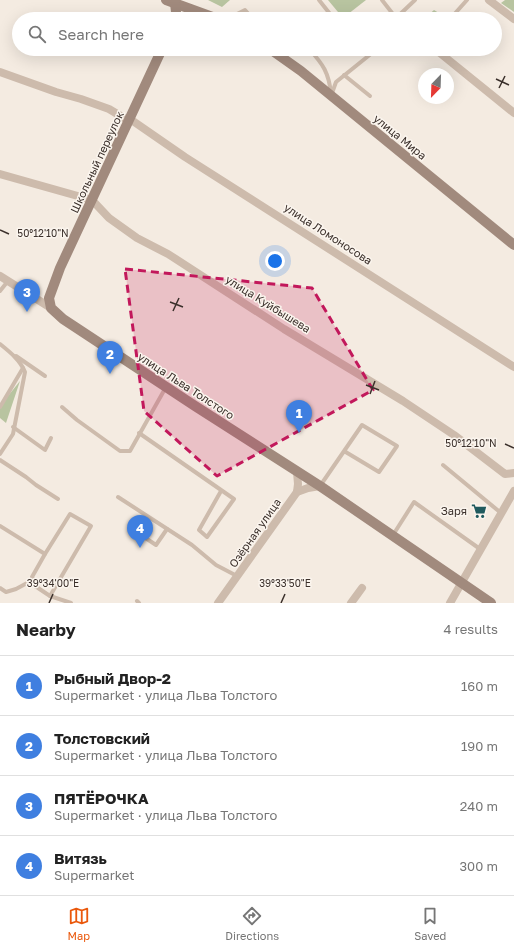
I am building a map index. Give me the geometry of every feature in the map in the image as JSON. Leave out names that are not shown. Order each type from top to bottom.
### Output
[{"type":"street","points":[[489,0],[514,19]]},
{"type":"street","points":[[176,12],[177,2],[201,12]]},
{"type":"street","name":"Школьный переулок","points":[[51,308],[49,298],[60,268],[159,56]]},
{"type":"street","name":"улица Мира","points":[[279,56],[331,96],[514,245]]},
{"type":"street","points":[[445,56],[514,113]]},
{"type":"street","name":"улица Ломоносова","points":[[0,72],[109,109],[130,120],[185,157],[514,367]]},
{"type":"street","points":[[0,174],[92,200]]},
{"type":"street","name":"улица Куйбышева","points":[[92,200],[109,218],[137,238],[168,254],[284,329],[403,401],[454,435],[505,474],[514,473]]},
{"type":"street","name":"улица Льва Толстого","points":[[0,276],[51,308],[63,319],[166,387],[320,486],[393,535],[461,584],[491,603]]},
{"type":"street","points":[[297,472],[297,492],[320,486]]},
{"type":"street","points":[[450,603],[480,548],[514,491]]},
{"type":"street","name":"Озёрная улица","points":[[218,603],[297,492]]},
{"type":"street","points":[[351,603],[362,588]]},
{"type":"lane","points":[[319,0],[328,12]]},
{"type":"lane","points":[[382,0],[391,12]]},
{"type":"lane","points":[[402,12],[415,0]]},
{"type":"lane","points":[[456,12],[467,0]]},
{"type":"lane","points":[[316,56],[320,60],[327,74],[331,96]]},
{"type":"lane","points":[[331,96],[336,82],[369,56]]},
{"type":"lane","points":[[344,75],[370,96]]},
{"type":"lane","points":[[0,291],[8,281]]},
{"type":"lane","points":[[0,344],[44,376]]},
{"type":"lane","points":[[0,454],[13,434],[13,427],[25,372],[12,354]]},
{"type":"lane","points":[[0,407],[23,368]]},
{"type":"lane","points":[[62,407],[77,420],[120,451],[130,451],[166,387]]},
{"type":"lane","points":[[320,486],[344,451],[362,425],[397,446],[379,472],[344,451]]},
{"type":"lane","points":[[13,427],[45,450],[51,438]]},
{"type":"lane","points":[[139,433],[234,499],[207,537],[199,530],[221,491]]},
{"type":"lane","points":[[0,460],[26,477],[36,486],[58,499]]},
{"type":"lane","points":[[443,465],[501,513]]},
{"type":"lane","points":[[118,497],[192,545],[216,566],[238,576]]},
{"type":"lane","points":[[393,535],[414,502],[480,548]]},
{"type":"lane","points":[[38,588],[32,577],[70,514],[91,526],[50,596]]},
{"type":"lane","points":[[0,526],[45,554]]},
{"type":"lane","points":[[138,533],[156,545],[167,528]]},
{"type":"lane","points":[[0,588],[6,592],[16,589],[29,582],[50,596],[71,603]]},
{"type":"highlighted area","points":[[125,269],[312,288],[373,390],[217,476],[144,411]]},
{"type":"green space","points":[[208,0],[230,0],[222,7]]},
{"type":"green space","points":[[328,0],[366,0],[351,12],[338,12]]},
{"type":"green space","points":[[505,0],[514,0],[514,12],[501,3]]},
{"type":"green space","points":[[20,381],[6,423],[0,418],[0,406]]},
{"type":"place","name":"ПЯТЁРОЧКА","points":[[27,312]]},
{"type":"place","name":"Толстовский","points":[[110,374]]},
{"type":"place","name":"Рыбный Двор-2","points":[[299,433]]},
{"type":"place","name":"Заря","points":[[479,511]]},
{"type":"place","name":"Витязь","points":[[140,548]]}]
